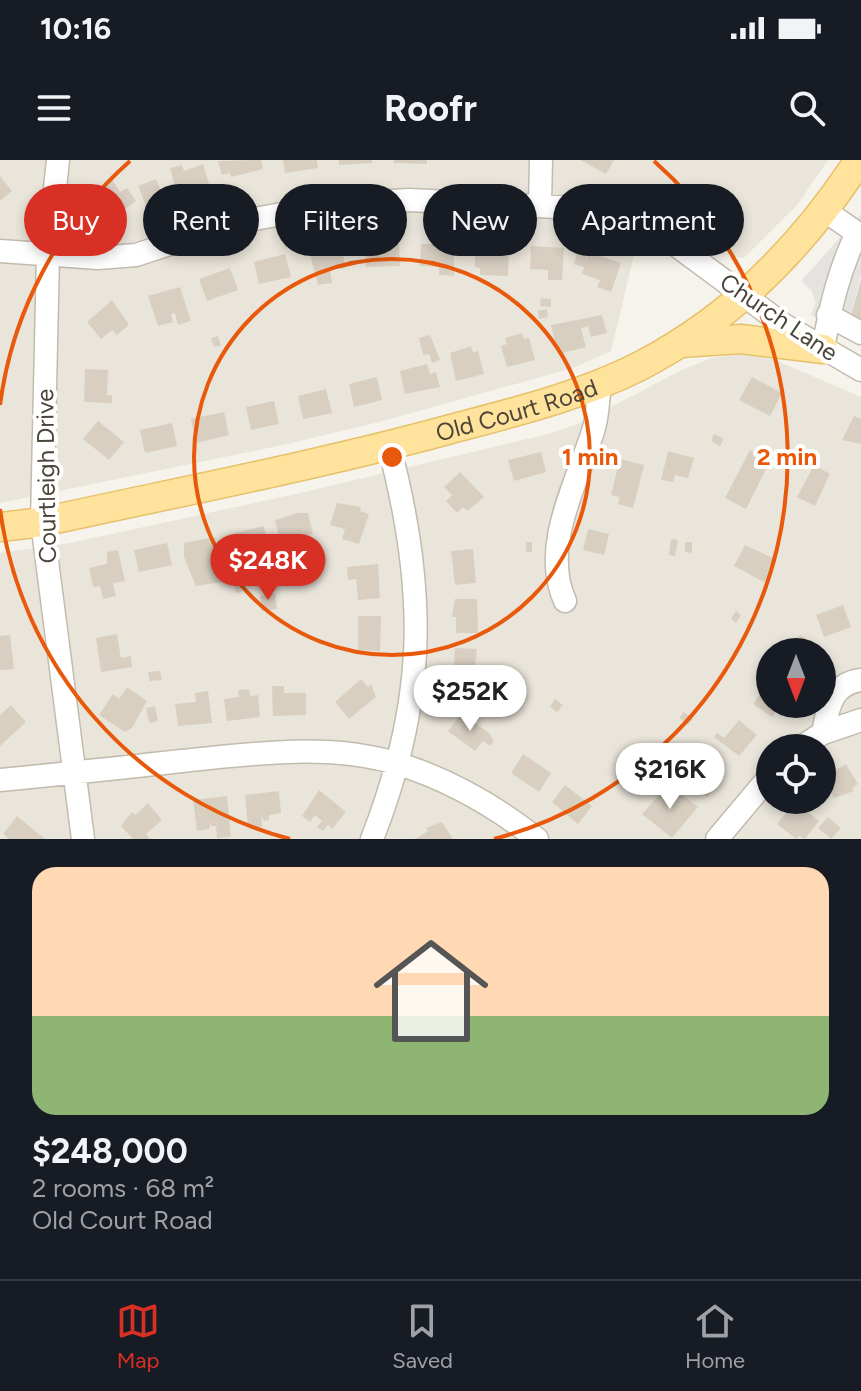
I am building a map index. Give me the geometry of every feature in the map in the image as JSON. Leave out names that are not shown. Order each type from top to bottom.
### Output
[{"type":"main road","name":"Old Court Road","points":[[0,527],[42,522],[389,446],[545,404],[600,385],[680,343],[742,296],[781,260],[824,210],[859,160]]},
{"type":"main road","points":[[680,343],[741,339],[823,349]]},
{"type":"street","name":"Courtleigh Drive","points":[[55,184],[58,160]]},
{"type":"street","points":[[540,203],[541,160]]},
{"type":"street","name":"Church Lane","points":[[127,256],[233,223],[336,204],[409,200],[540,203],[580,208],[623,219],[669,240],[742,296],[861,370]]},
{"type":"street","points":[[823,349],[828,315],[853,259],[859,234],[824,210]]},
{"type":"street","name":"Church Lane","points":[[0,251],[24,253]]},
{"type":"street","name":"Courtleigh Drive","points":[[48,256],[42,522],[83,839]]},
{"type":"street","name":"Church Lane","points":[[65,256],[123,256]]},
{"type":"street","points":[[828,315],[861,333]]},
{"type":"street","points":[[565,601],[554,572],[568,500],[595,426],[600,385]]},
{"type":"street","points":[[372,839],[398,764],[409,718],[416,665],[417,615],[407,516],[389,446]]},
{"type":"street","points":[[861,680],[839,688],[829,702],[823,733],[861,720]]},
{"type":"street","points":[[0,780],[296,752],[339,753],[398,764],[445,781],[487,803],[537,839]]},
{"type":"street","points":[[717,839],[756,793]]},
{"type":"shaded area","points":[[0,160],[828,160],[798,204],[744,258],[733,256],[744,256],[744,184],[553,184],[553,256],[634,256],[611,351],[573,368],[383,421],[283,445],[0,503]]},
{"type":"shaded area","points":[[861,214],[861,274],[850,320],[851,339],[811,315],[816,303],[811,290],[801,281]]},
{"type":"shaded area","points":[[744,354],[775,360],[861,397],[861,839],[0,839],[0,553],[70,543],[296,494],[552,433],[580,423],[711,358]]},
{"type":"building","points":[[261,160],[263,169],[231,177],[230,173],[222,175],[218,161]]},
{"type":"building","points":[[283,160],[317,160],[318,168],[285,173]]},
{"type":"building","points":[[339,160],[372,160],[372,163],[339,165]]},
{"type":"building","points":[[394,160],[427,160],[427,164],[394,163]]},
{"type":"building","points":[[580,160],[614,160],[606,174]]},
{"type":"building","points":[[203,164],[209,184],[174,184],[170,168],[182,165],[184,171]]},
{"type":"building","points":[[0,176],[12,191],[0,201]]},
{"type":"building","points":[[127,188],[136,201],[127,207]]},
{"type":"building","points":[[423,244],[423,256],[454,256],[454,276],[439,275],[439,267],[420,266]]},
{"type":"building","points":[[537,246],[553,247],[553,256],[564,256],[562,280],[548,280],[548,270],[530,269],[531,256],[537,256]]},
{"type":"building","points":[[286,256],[291,277],[259,284],[254,262]]},
{"type":"building","points":[[311,256],[343,256],[345,268],[330,270],[332,283],[318,285]]},
{"type":"building","points":[[366,256],[400,256],[400,266],[366,267]]},
{"type":"building","points":[[475,256],[509,256],[508,276],[480,275],[480,268],[475,267]]},
{"type":"building","points":[[576,256],[586,256],[585,263],[588,256],[601,256],[621,263],[611,292],[597,287],[600,280],[582,274],[584,267],[574,264]]},
{"type":"building","points":[[230,268],[238,290],[207,301],[199,279]]},
{"type":"building","points":[[861,279],[861,323],[850,320]]},
{"type":"building","points":[[180,287],[191,321],[178,325],[175,313],[171,314],[173,322],[158,326],[148,296]]},
{"type":"building","points":[[541,298],[551,299],[551,307],[540,306]]},
{"type":"building","points":[[112,300],[129,325],[117,335],[112,330],[101,339],[87,322]]},
{"type":"building","points":[[547,309],[548,317],[539,319],[538,311]]},
{"type":"building","points":[[602,315],[607,333],[591,337],[588,326],[581,328],[586,347],[558,354],[551,325]]},
{"type":"building","points":[[522,333],[524,339],[529,338],[535,360],[507,367],[501,346],[507,344],[505,338]]},
{"type":"building","points":[[430,335],[440,360],[432,363],[429,354],[423,355],[419,338]]},
{"type":"building","points":[[218,336],[221,345],[214,347],[211,338]]},
{"type":"building","points":[[471,346],[473,352],[478,351],[484,374],[456,381],[450,353]]},
{"type":"building","points":[[427,364],[430,374],[436,372],[440,387],[405,394],[400,371]]},
{"type":"building","points":[[85,369],[108,370],[107,395],[112,395],[112,403],[84,402]]},
{"type":"building","points":[[377,377],[382,400],[354,407],[349,384]]},
{"type":"building","points":[[752,377],[782,393],[770,416],[739,400]]},
{"type":"building","points":[[326,389],[332,413],[303,419],[298,396]]},
{"type":"building","points":[[274,401],[279,424],[251,430],[246,407]]},
{"type":"building","points":[[224,412],[229,435],[196,443],[191,419]]},
{"type":"building","points":[[854,416],[861,419],[861,444],[842,440]]},
{"type":"building","points":[[98,421],[124,442],[109,460],[83,439]]},
{"type":"building","points":[[172,423],[177,446],[145,453],[140,430]]},
{"type":"building","points":[[714,434],[724,439],[720,446],[711,441]]},
{"type":"building","points":[[750,450],[770,461],[746,509],[725,498]]},
{"type":"building","points":[[668,451],[694,458],[688,478],[675,475],[673,482],[661,480]]},
{"type":"building","points":[[541,452],[546,472],[514,481],[508,460]]},
{"type":"building","points":[[620,459],[644,465],[633,508],[618,504],[620,497],[611,495]]},
{"type":"building","points":[[814,465],[830,474],[815,506],[797,497]]},
{"type":"building","points":[[460,472],[484,497],[467,511],[463,507],[457,513],[446,501],[452,495],[444,487]]},
{"type":"building","points":[[337,503],[361,507],[360,511],[369,514],[359,544],[342,539],[345,529],[330,525]]},
{"type":"building","points":[[308,513],[313,534],[297,538],[298,544],[294,545],[293,539],[280,542],[275,520]]},
{"type":"building","points":[[264,526],[269,558],[257,560],[256,551],[236,556],[231,534]]},
{"type":"building","points":[[588,529],[609,534],[604,555],[583,550]]},
{"type":"building","points":[[215,537],[218,554],[223,553],[229,581],[196,586],[184,557],[184,543]]},
{"type":"building","points":[[671,539],[678,540],[675,556],[669,555]]},
{"type":"building","points":[[526,542],[532,542],[532,552],[526,552]]},
{"type":"building","points":[[685,542],[692,542],[692,553],[685,552]]},
{"type":"building","points":[[167,543],[172,565],[139,572],[134,550]]},
{"type":"building","points":[[745,545],[775,559],[764,582],[734,566]]},
{"type":"building","points":[[473,549],[476,583],[455,585],[451,551]]},
{"type":"building","points":[[118,550],[125,581],[113,583],[116,596],[103,599],[100,586],[93,587],[89,568],[107,564],[107,552]]},
{"type":"building","points":[[315,562],[323,565],[319,577],[310,573]]},
{"type":"building","points":[[378,564],[380,598],[358,600],[356,579],[348,580],[347,567]]},
{"type":"building","points":[[239,577],[242,592],[236,593],[232,578]]},
{"type":"building","points":[[275,594],[277,609],[262,611],[260,596]]},
{"type":"building","points":[[455,599],[477,599],[478,633],[456,633],[456,617],[452,617]]},
{"type":"building","points":[[843,605],[851,627],[824,637],[816,615]]},
{"type":"building","points":[[736,611],[741,615],[736,623],[731,619]]},
{"type":"building","points":[[358,616],[381,616],[380,651],[358,650]]},
{"type":"building","points":[[117,634],[121,658],[131,656],[132,667],[101,672],[96,638]]},
{"type":"building","points":[[10,635],[14,669],[0,670],[0,636]]},
{"type":"building","points":[[455,648],[477,649],[472,690],[465,689],[465,682],[453,682]]},
{"type":"building","points":[[160,671],[162,680],[150,681],[148,672]]},
{"type":"building","points":[[361,679],[368,687],[371,684],[376,697],[349,719],[335,702]]},
{"type":"building","points":[[272,686],[284,686],[284,693],[306,693],[306,715],[273,716]]},
{"type":"building","points":[[127,687],[147,701],[132,728],[125,732],[99,715],[113,694],[119,699]]},
{"type":"building","points":[[249,689],[250,696],[258,695],[260,717],[227,721],[224,699],[239,697],[238,690]]},
{"type":"building","points":[[208,691],[212,723],[178,726],[175,704],[196,702],[195,693]]},
{"type":"building","points":[[555,699],[563,705],[557,712],[550,707]]},
{"type":"building","points":[[11,705],[26,722],[0,746],[0,715]]},
{"type":"building","points":[[155,706],[158,721],[149,723],[146,708]]},
{"type":"building","points":[[684,712],[693,719],[688,725],[679,718]]},
{"type":"building","points":[[462,713],[489,733],[494,741],[490,746],[483,741],[475,751],[448,731]]},
{"type":"building","points":[[739,720],[756,734],[739,756],[714,737],[717,733],[724,738]]},
{"type":"building","points":[[523,754],[551,773],[539,792],[511,773]]},
{"type":"building","points":[[625,761],[632,767],[626,775],[618,768]]},
{"type":"building","points":[[706,761],[724,776],[707,797],[689,782],[693,777],[690,774]]},
{"type":"building","points":[[846,764],[858,784],[852,788],[854,791],[836,797],[836,770]]},
{"type":"building","points":[[669,784],[698,807],[672,838],[642,814]]},
{"type":"building","points":[[565,785],[592,806],[578,824],[552,802]]},
{"type":"building","points":[[319,790],[346,812],[332,829],[328,825],[323,831],[317,827],[322,821],[315,815],[310,822],[302,816]]},
{"type":"building","points":[[279,791],[281,813],[269,815],[269,820],[264,821],[261,815],[262,826],[255,830],[248,827],[245,795]]},
{"type":"building","points":[[227,796],[231,837],[217,838],[216,826],[211,826],[211,820],[209,829],[197,831],[193,800]]},
{"type":"building","points":[[148,803],[162,820],[146,834],[150,839],[133,839],[121,826],[132,812],[135,815]]},
{"type":"building","points":[[785,814],[810,814],[819,821],[805,839],[798,836],[796,839],[777,824]]},
{"type":"building","points":[[17,816],[45,839],[9,839],[3,834]]},
{"type":"building","points":[[828,817],[841,828],[831,839],[818,828]]},
{"type":"building","points":[[442,822],[453,839],[415,839],[428,831],[426,828]]}]
